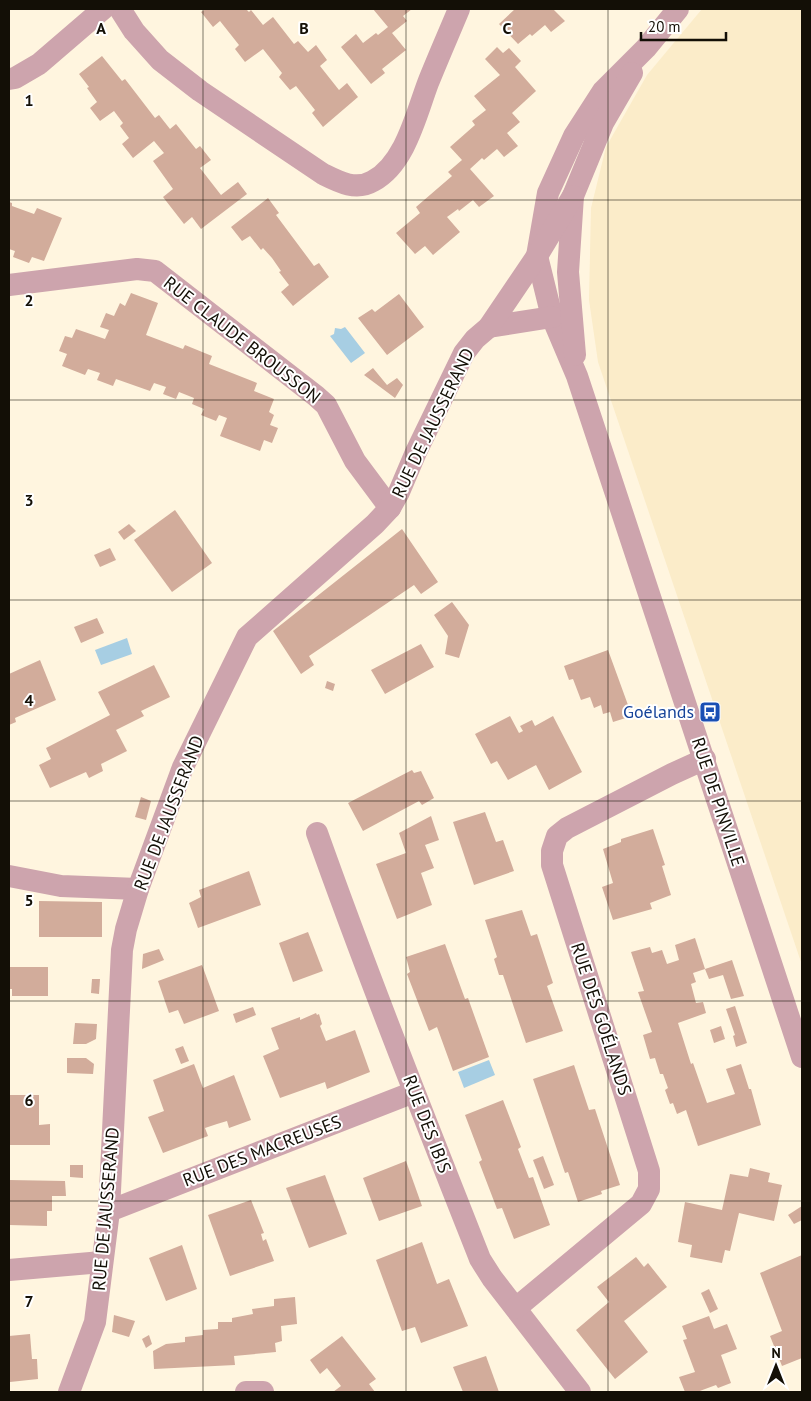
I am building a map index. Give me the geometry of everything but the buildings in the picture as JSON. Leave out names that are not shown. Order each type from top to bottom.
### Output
[{"type":"street","points":[[9,79],[15,78],[39,64],[103,9]]},
{"type":"street","points":[[120,9],[134,31],[160,60],[200,91],[323,174],[348,185],[373,182],[387,172],[398,158],[408,138],[459,9]]},
{"type":"street","name":"RUE DE PINVILLE","points":[[678,9],[646,48],[603,91],[574,136],[548,193],[537,256],[552,317],[577,376],[705,759],[802,1058]]},
{"type":"street","name":"RUE DE PINVILLE","points":[[577,376],[568,272],[572,196],[603,123],[646,48]]},
{"type":"street","name":"RUE DE JAUSSERAND","points":[[69,1392],[95,1322],[109,1210],[122,950],[138,889],[183,767],[247,637],[368,530],[390,508],[464,352],[489,326],[537,256],[572,196]]},
{"type":"street","name":"RUE CLAUDE BROUSSON","points":[[9,286],[137,269],[155,271],[326,405],[355,461],[390,508]]},
{"type":"street","points":[[489,326],[552,317]]},
{"type":"street","name":"RUE DES GOÉLANDS","points":[[516,1308],[641,1204],[649,1189],[650,1171],[552,865],[552,850],[557,836],[567,828],[705,759]]},
{"type":"street","name":"RUE DES IBIS","points":[[317,833],[414,1092],[480,1259],[492,1278],[580,1392]]},
{"type":"street","points":[[9,876],[61,886],[138,889]]},
{"type":"street","name":"RUE DES MACREUSES","points":[[109,1210],[414,1092]]},
{"type":"street","points":[[9,1270],[102,1262]]},
{"type":"street","points":[[246,1392],[262,1392]]},
{"type":"shaded area","points":[[702,9],[802,9],[802,965],[598,362],[589,300],[591,208],[606,147],[647,75]]},
{"type":"water","points":[[345,327],[365,353],[351,363],[330,336],[334,334],[335,328],[341,329]]},
{"type":"water","points":[[127,638],[132,654],[101,665],[95,650]]},
{"type":"water","points":[[489,1060],[495,1075],[464,1088],[458,1072]]},
{"type":"place","name":"Goélands","points":[[710,712]]}]
